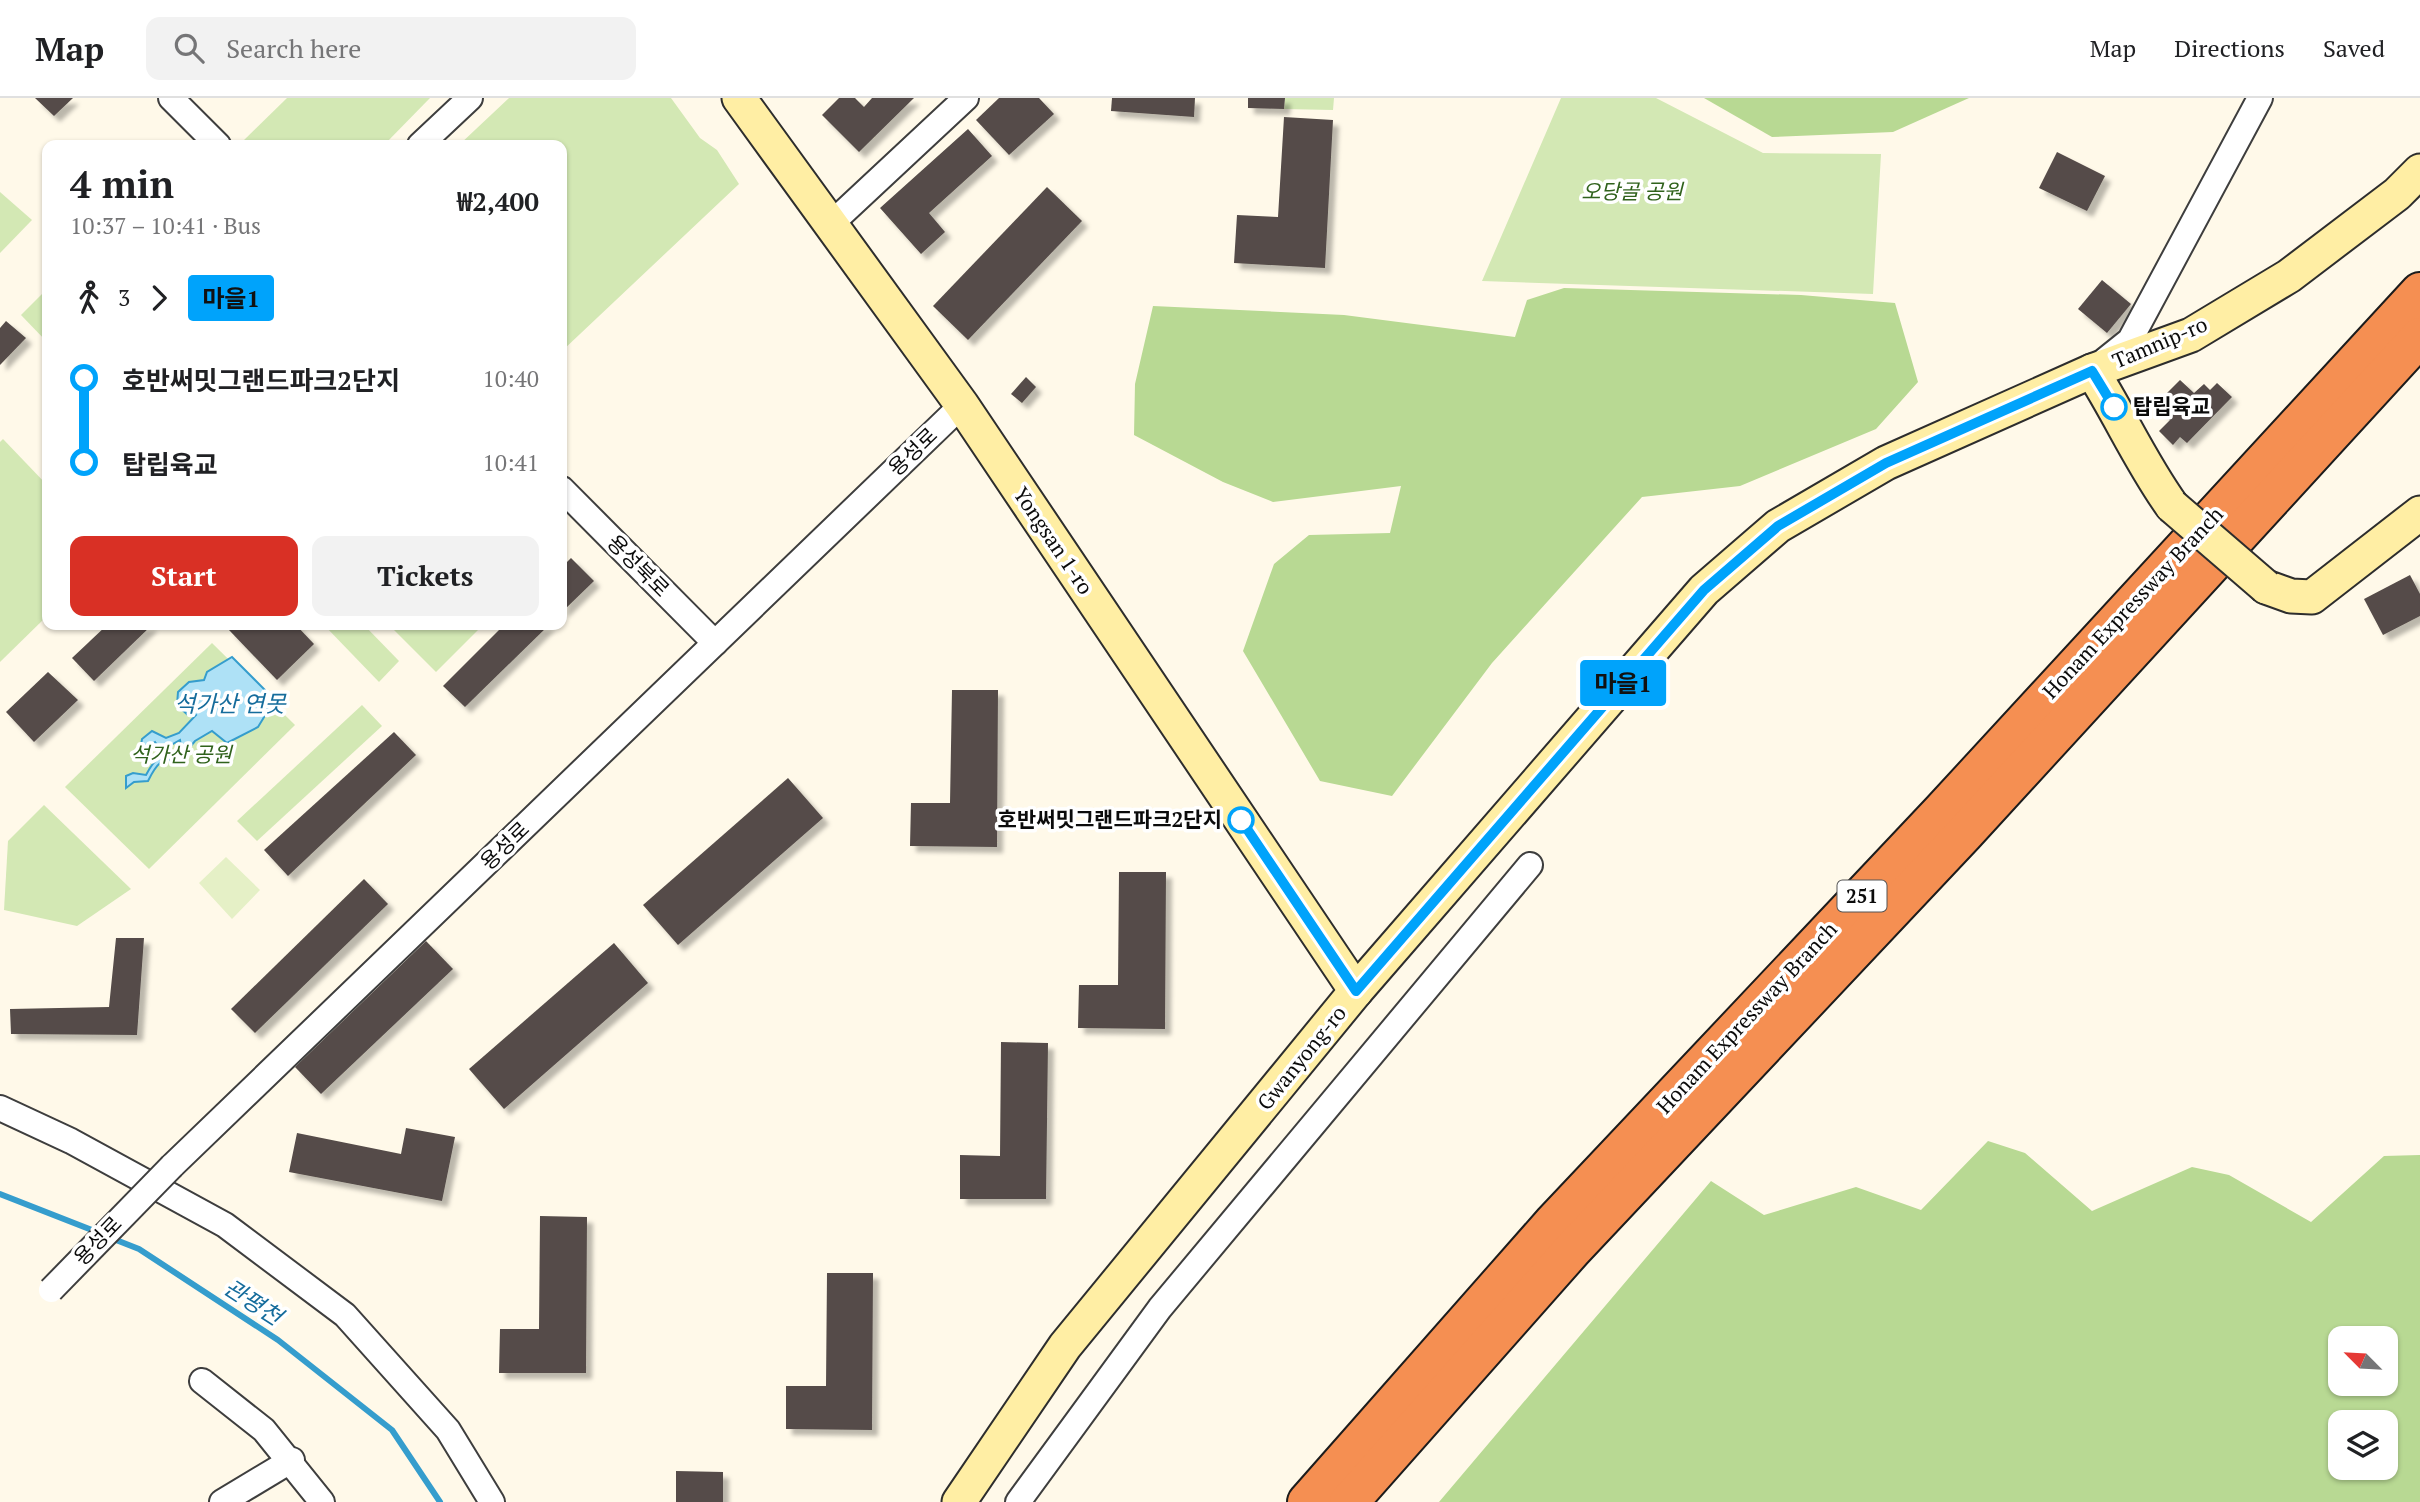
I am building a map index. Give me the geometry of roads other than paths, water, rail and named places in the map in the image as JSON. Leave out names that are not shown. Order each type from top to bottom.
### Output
[{"type":"highway","name":"Honam Expressway Branch","points":[[1307,1502],[1553,1223],[1941,812],[2420,292]]},
{"type":"highway","name":"Honam Expressway Branch","points":[[1349,1502],[1573,1249],[1964,834],[2420,337]]},
{"type":"main road","name":"Yongsan 1-ro","points":[[739,98],[962,405],[1356,991]]},
{"type":"main road","name":"Tamnip-ro","points":[[2092,371],[2191,335],[2289,276],[2397,194],[2420,171]]},
{"type":"main road","points":[[2092,371],[2120,415],[2148,473],[2172,506],[2266,587],[2291,596],[2312,597],[2420,513]]},
{"type":"main road","name":"Gwanyong-ro","points":[[959,1502],[1065,1346],[1356,991],[1704,590],[1778,526],[1886,463],[2092,371]]},
{"type":"street","points":[[171,98],[213,140]]},
{"type":"street","points":[[425,140],[470,98]]},
{"type":"street","points":[[832,223],[966,98]]},
{"type":"street","name":"Tamnip-ro","points":[[2092,371],[2130,340],[2260,98]]},
{"type":"street","name":"용성로","points":[[51,1290],[172,1166],[962,405]]},
{"type":"street","name":"용성북로","points":[[567,494],[715,643]]},
{"type":"street","points":[[1018,1502],[1160,1308],[1530,864]]},
{"type":"street","points":[[0,1108],[71,1141],[225,1225],[345,1314],[449,1430],[492,1502]]},
{"type":"street","points":[[202,1381],[264,1430],[292,1460],[322,1502]]},
{"type":"street","points":[[222,1502],[292,1460]]},
{"type":"water","name":"석가산 연못","points":[[232,657],[265,690],[262,702],[269,709],[258,727],[227,743],[212,731],[195,741],[180,759],[160,763],[148,781],[134,782],[126,788],[126,776],[133,773],[146,775],[160,757],[182,751],[180,740],[171,745],[158,746],[155,742],[150,745],[150,753],[139,757],[142,739],[152,731],[166,738],[179,733],[196,715],[192,711],[188,715],[177,705],[178,692],[189,682],[204,680],[207,672]]},
{"type":"waterway","name":"관평천","points":[[0,1194],[97,1232]]},
{"type":"waterway","name":"관평천","points":[[111,1238],[139,1249],[278,1340],[392,1430],[440,1502]]},
{"type":"place","name":"탑립육교","points":[[2114,407]]},
{"type":"place","name":"호반써밋그랜드파크2단지","points":[[1241,820]]},
{"type":"park label","name":"오당골 공원","points":[[1632,192]]},
{"type":"park label","name":"석가산 공원","points":[[181,755]]}]
